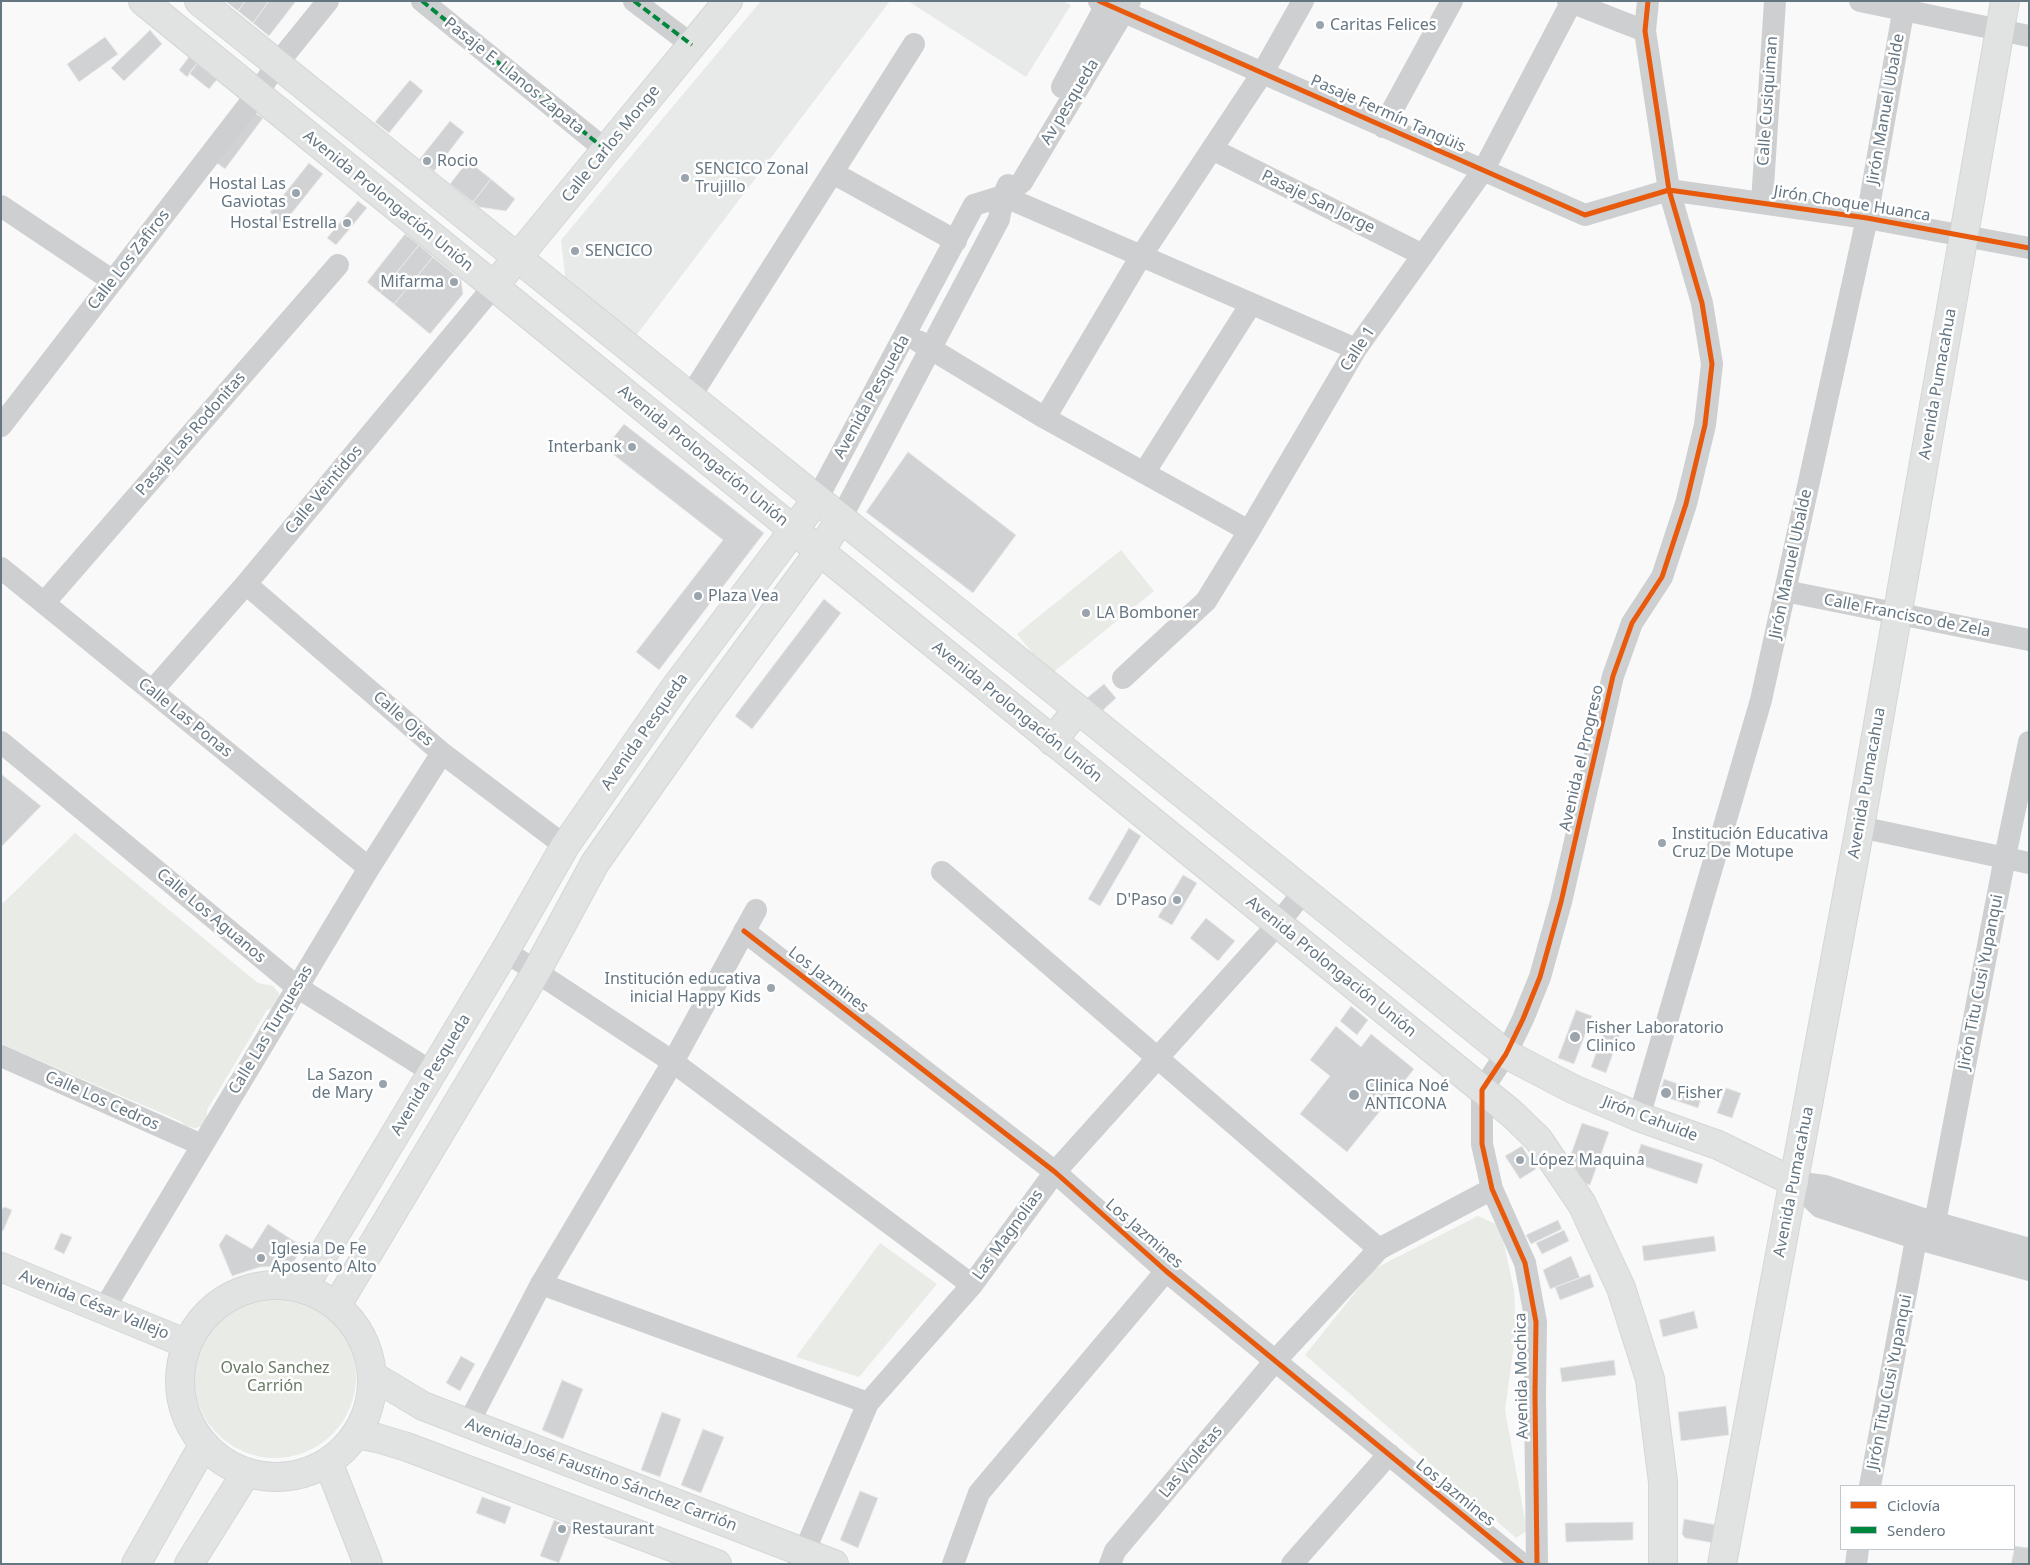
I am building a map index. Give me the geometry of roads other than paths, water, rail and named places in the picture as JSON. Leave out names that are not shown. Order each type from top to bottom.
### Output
[{"type":"main road","name":"Avenida Prolongación Unión","points":[[143,1],[1511,1113],[1538,1139],[1582,1204],[1621,1288],[1650,1379],[1663,1482],[1663,1564]]},
{"type":"main road","points":[[199,1],[1506,1054]]},
{"type":"main road","name":"Calle Carlos Monge","points":[[494,286],[728,1]]},
{"type":"main road","name":"Avenida Pumacahua","points":[[1722,1564],[1860,827],[2005,1]]},
{"type":"main road","points":[[543,228],[542,248],[552,285]]},
{"type":"main road","name":"Avenida Pesqueda","points":[[303,1288],[506,951],[565,846],[674,689],[817,499]]},
{"type":"main road","name":"Avenida Pesqueda","points":[[337,1305],[536,972],[595,863],[702,711],[820,551],[841,518]]},
{"type":"main road","points":[[674,689],[702,711]]},
{"type":"main road","points":[[1052,741],[1078,709]]},
{"type":"main road","name":"Jirón Cahuide","points":[[1506,1054],[1573,1089],[1639,1117],[1718,1145],[1794,1182]]},
{"type":"main road","name":"Avenida César Vallejo","points":[[1,1267],[187,1344]]},
{"type":"main road","points":[[275,1284],[303,1288],[321,1295],[337,1305],[351,1320],[362,1337],[370,1356],[373,1376],[370,1403],[357,1434],[344,1450],[328,1462],[302,1474],[274,1478],[246,1473],[223,1461],[204,1444],[192,1427],[184,1407],[180,1386],[182,1364],[187,1344],[202,1320],[223,1300],[248,1288],[275,1284]]},
{"type":"main road","name":"Avenida José Faustino Sánchez Carrión","points":[[373,1376],[422,1406],[802,1558],[834,1564]]},
{"type":"main road","points":[[357,1434],[407,1447],[717,1564]]},
{"type":"main road","points":[[136,1564],[204,1444]]},
{"type":"main road","points":[[328,1462],[368,1564]]},
{"type":"main road","points":[[189,1564],[246,1473]]},
{"type":"street","name":"Calle Los Zafiros","points":[[1,426],[257,94],[277,64],[328,1]]},
{"type":"street","name":"Pasaje E. Llanos Zapata","points":[[422,1],[606,150]]},
{"type":"street","points":[[634,1],[692,45]]},
{"type":"street","points":[[1044,418],[1141,256],[1263,72],[1303,1]]},
{"type":"street","points":[[1384,127],[1452,1]]},
{"type":"street","name":"Avenida el Progreso","points":[[1506,1054],[1523,1020],[1540,977],[1559,911],[1613,676],[1632,622],[1662,577],[1686,504],[1705,425],[1712,364],[1702,303],[1670,190],[1645,31],[1648,1]]},
{"type":"street","name":"Calle Cusiquiman","points":[[1762,202],[1775,1]]},
{"type":"street","points":[[1860,1],[1904,6],[2000,31],[2029,36]]},
{"type":"street","points":[[1569,2],[1645,31]]},
{"type":"street","name":"Calle 1","points":[[1123,678],[1206,600],[1249,531],[1356,349],[1484,169],[1569,2]]},
{"type":"street","name":"Pasaje Fermín Tangüis","points":[[1114,4],[1384,127],[1484,169],[1585,215],[1670,190]]},
{"type":"street","name":"Avenida Pesqueda","points":[[841,518],[999,218],[1003,196],[1114,4]]},
{"type":"street","name":"Jirón Manuel Ubalde","points":[[1639,1117],[1761,700],[1867,218],[1904,6]]},
{"type":"street","points":[[690,397],[914,44]]},
{"type":"street","name":"Pasaje San Jorge","points":[[1212,150],[1423,255]]},
{"type":"street","points":[[833,173],[956,241]]},
{"type":"street","name":"Jirón Choque Huanca","points":[[1670,190],[1867,218],[2029,248]]},
{"type":"street","points":[[1003,196],[1356,349]]},
{"type":"street","name":"Avenida Pesqueda","points":[[817,499],[974,205],[1003,196]]},
{"type":"street","points":[[2,208],[113,281]]},
{"type":"street","name":"Pasaje Las Rodonitas","points":[[44,603],[338,266]]},
{"type":"street","name":"Calle Veintidos","points":[[152,691],[246,584],[494,286]]},
{"type":"street","points":[[1144,473],[1251,304]]},
{"type":"street","points":[[907,333],[1044,418],[1249,531]]},
{"type":"street","name":"Calle Las Ponas","points":[[1,568],[369,868]]},
{"type":"street","name":"Calle Ojes","points":[[246,584],[442,753],[565,846]]},
{"type":"street","name":"Calle Francisco de Zela","points":[[1785,591],[2029,640]]},
{"type":"street","name":"Calle Los Aguanos","points":[[1,742],[297,987],[432,1072]]},
{"type":"street","name":"Jirón Titu Cusi Yupanqui","points":[[1870,1485],[2029,742]]},
{"type":"street","name":"Calle Las Turquesas","points":[[104,1309],[369,868],[442,753]]},
{"type":"street","points":[[1860,827],[2029,863]]},
{"type":"street","points":[[942,872],[1379,1249]]},
{"type":"street","name":"Las Magnolias","points":[[802,1558],[868,1403],[972,1285],[1055,1172],[1278,924],[1304,891]]},
{"type":"street","points":[[468,1424],[541,1284],[672,1062],[756,910]]},
{"type":"street","name":"Los Jazmines","points":[[744,931],[1055,1172],[1166,1271],[1522,1564]]},
{"type":"street","points":[[506,951],[672,1062],[972,1285]]},
{"type":"street","points":[[1482,1090],[1506,1054]]},
{"type":"street","name":"Calle Los Cedros","points":[[1,1056],[202,1145]]},
{"type":"street","name":"Avenida Mochica","points":[[1482,1090],[1482,1144],[1492,1189],[1525,1263],[1536,1322],[1534,1394],[1537,1564]]},
{"type":"street","name":"Jirón Cahuide","points":[[1794,1182],[1825,1186],[2029,1270]]},
{"type":"street","name":"Las Violetas","points":[[1110,1564],[1115,1551],[1276,1361],[1379,1249],[1492,1189]]},
{"type":"street","name":"Jirón Cahuide","points":[[1925,1226],[2029,1249]]},
{"type":"street","points":[[953,1564],[979,1494],[1166,1271]]},
{"type":"street","points":[[541,1284],[868,1403]]},
{"type":"street","points":[[1292,1564],[1388,1454]]},
{"type":"street","points":[[1856,1564],[1858,1550]]},
{"type":"place","name":"Caritas Felices","points":[[1320,25]]},
{"type":"place","name":"Rocio","points":[[427,161]]},
{"type":"place","name":"SENCICO Zonal Trujillo","points":[[685,178]]},
{"type":"place","name":"Hostal Las Gaviotas","points":[[296,193]]},
{"type":"place","name":"Hostal Estrella","points":[[347,223]]},
{"type":"place","name":"SENCICO","points":[[575,251]]},
{"type":"place","name":"Mifarma","points":[[454,282]]},
{"type":"place","name":"Interbank","points":[[632,447]]},
{"type":"place","name":"Plaza Vea","points":[[698,596]]},
{"type":"place","name":"LA Bomboner","points":[[1086,613]]},
{"type":"place","name":"Institución Educativa Cruz De Motupe","points":[[1662,843]]},
{"type":"place","name":"D'Paso","points":[[1177,900]]},
{"type":"place","name":"Institución educativa inicial Happy Kids","points":[[771,988]]},
{"type":"place","name":"Fisher Laboratorio Clinico","points":[[1575,1037]]},
{"type":"place","name":"La Sazon de Mary","points":[[383,1084]]},
{"type":"place","name":"Fisher","points":[[1666,1093]]},
{"type":"place","name":"Clinica Noé ANTICONA","points":[[1354,1095]]},
{"type":"place","name":"López Maquina","points":[[1520,1160]]},
{"type":"place","name":"Iglesia De Fe Aposento Alto","points":[[261,1258]]},
{"type":"place","name":"Restaurant","points":[[562,1529]]},
{"type":"park label","name":"Ovalo Sanchez Carrión","points":[[275,1377]]}]
